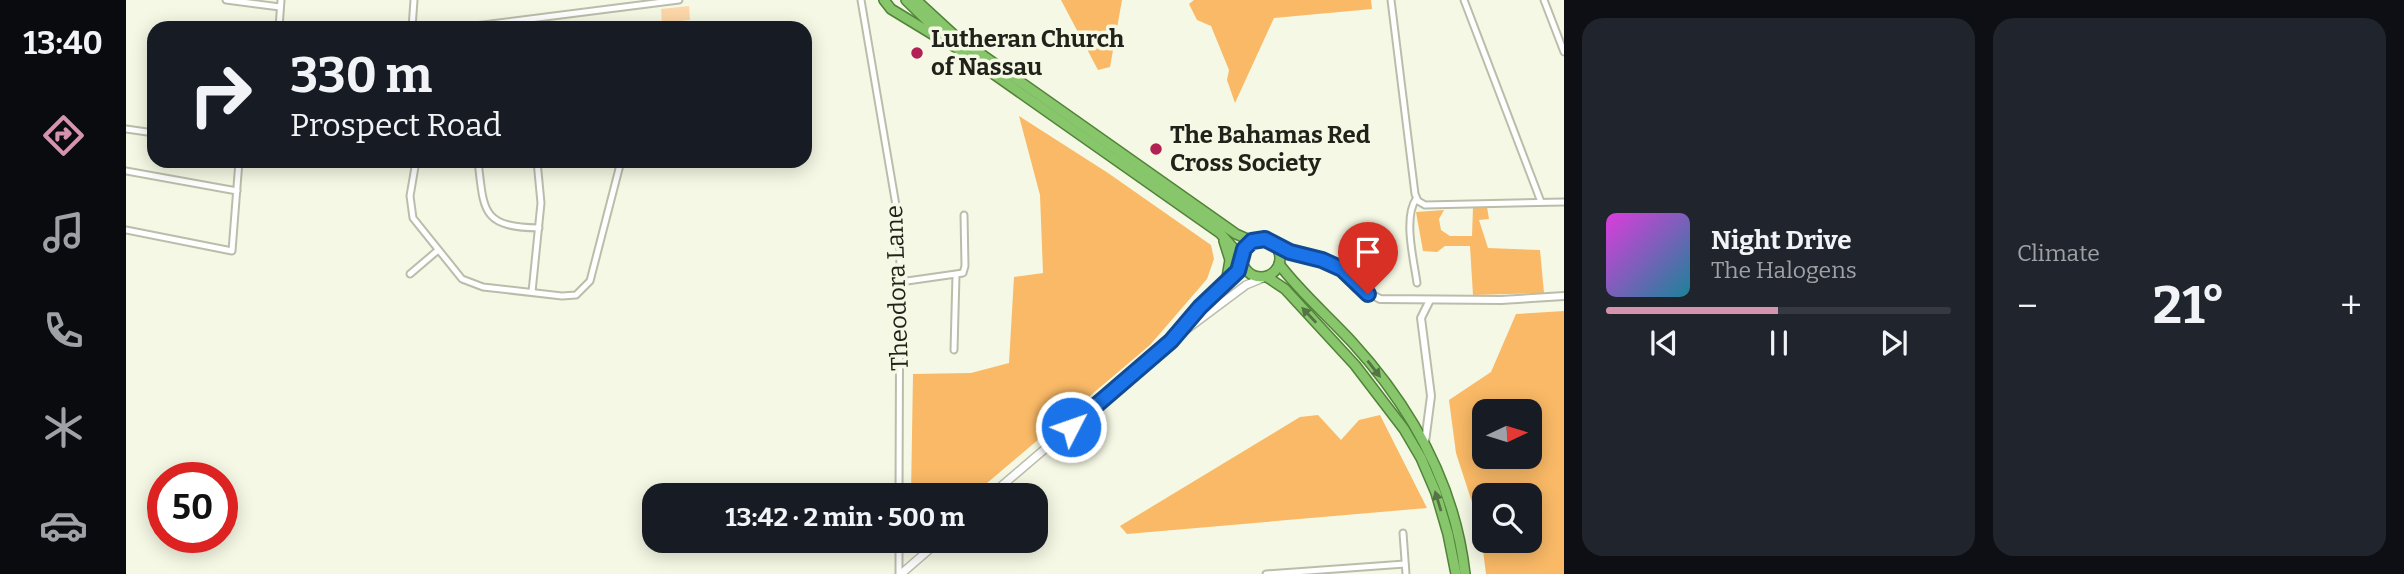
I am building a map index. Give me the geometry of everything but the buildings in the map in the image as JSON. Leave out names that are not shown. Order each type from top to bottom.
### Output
[{"type":"highway","points":[[884,0],[891,9],[951,44],[1220,233],[1250,274],[1265,277],[1285,289],[1355,365],[1404,429],[1421,458],[1436,493],[1456,574]]},
{"type":"highway","points":[[906,0],[951,44]]},
{"type":"highway","points":[[916,0],[954,35],[1225,227],[1252,241]]},
{"type":"highway","points":[[1220,233],[1230,260],[1226,283]]},
{"type":"highway","points":[[1242,260],[1244,248],[1252,241],[1265,239],[1277,247],[1280,261],[1292,281],[1365,357],[1403,407],[1425,442],[1448,495],[1465,574]]},
{"type":"highway","points":[[1265,277],[1276,271],[1280,261]]},
{"type":"main road","points":[[1171,341],[1200,307],[1238,271],[1242,260]]},
{"type":"main road","points":[[1005,483],[1171,341],[1246,285],[1265,277]]},
{"type":"main road","points":[[900,574],[924,553]]},
{"type":"street","points":[[226,0],[281,3],[279,21]]},
{"type":"street","points":[[412,21],[414,0]]},
{"type":"street","points":[[536,21],[679,0]]},
{"type":"street","name":"Theodora Lane","points":[[861,0],[897,211],[900,282],[899,483]]},
{"type":"street","points":[[1391,0],[1416,199],[1411,206],[1410,218],[1417,284]]},
{"type":"street","points":[[1465,0],[1541,202]]},
{"type":"street","points":[[1544,0],[1564,52]]},
{"type":"street","points":[[126,129],[147,132]]},
{"type":"street","points":[[126,230],[232,250],[239,168]]},
{"type":"street","points":[[415,168],[410,211],[415,223],[462,279],[483,288],[569,296],[582,291],[589,283],[619,168]]},
{"type":"street","points":[[479,168],[483,203],[487,213],[504,224],[539,228]]},
{"type":"street","points":[[532,292],[541,203],[538,168]]},
{"type":"street","points":[[126,171],[237,191]]},
{"type":"street","points":[[1416,199],[1424,205],[1564,202]]},
{"type":"street","points":[[900,282],[963,273],[964,215]]},
{"type":"street","points":[[1277,247],[1322,260],[1342,269],[1368,294],[1380,299],[1564,296]]},
{"type":"street","points":[[410,274],[437,251]]},
{"type":"street","points":[[1280,261],[1290,252]]},
{"type":"street","points":[[954,350],[956,275]]},
{"type":"street","points":[[1425,442],[1431,396],[1422,318],[1430,300]]},
{"type":"street","points":[[1403,533],[1406,574]]},
{"type":"street","points":[[899,553],[900,574]]},
{"type":"street","points":[[1266,574],[1405,564]]},
{"type":"shaded area","points":[[1061,0],[1122,0],[1110,67],[1098,70]]},
{"type":"shaded area","points":[[1194,0],[1371,0],[1372,9],[1274,18],[1235,103],[1227,80],[1229,70],[1211,26],[1197,20],[1189,4]]},
{"type":"shaded area","points":[[689,6],[690,20],[662,21],[661,9]]},
{"type":"shaded area","points":[[1019,116],[1108,173],[1211,245],[1214,259],[1207,279],[1150,345],[987,483],[911,483],[913,374],[971,373],[1009,363],[1014,277],[1043,273],[1040,195]]},
{"type":"shaded area","points":[[1487,207],[1489,219],[1479,220],[1488,248],[1540,250],[1544,293],[1473,295],[1470,246],[1445,246],[1437,252],[1423,251],[1416,212],[1444,210],[1439,219],[1441,230],[1450,236],[1472,236],[1473,208]]},
{"type":"shaded area","points":[[1564,311],[1564,574],[1486,574],[1483,553],[1542,553],[1542,483],[1472,483],[1472,502],[1456,453],[1449,400],[1491,372],[1516,314]]},
{"type":"shaded area","points":[[1318,415],[1341,440],[1359,420],[1380,415],[1427,508],[1127,534],[1120,526],[1300,417]]},
{"type":"place","name":"Lutheran Church of Nassau","points":[[917,53]]},
{"type":"place","name":"The Bahamas Red Cross Society","points":[[1156,149]]},
{"type":"route","points":[[1071,427],[1171,341],[1200,307],[1238,271],[1244,249],[1252,241],[1265,239],[1277,247],[1322,260],[1342,269],[1368,294]]}]
